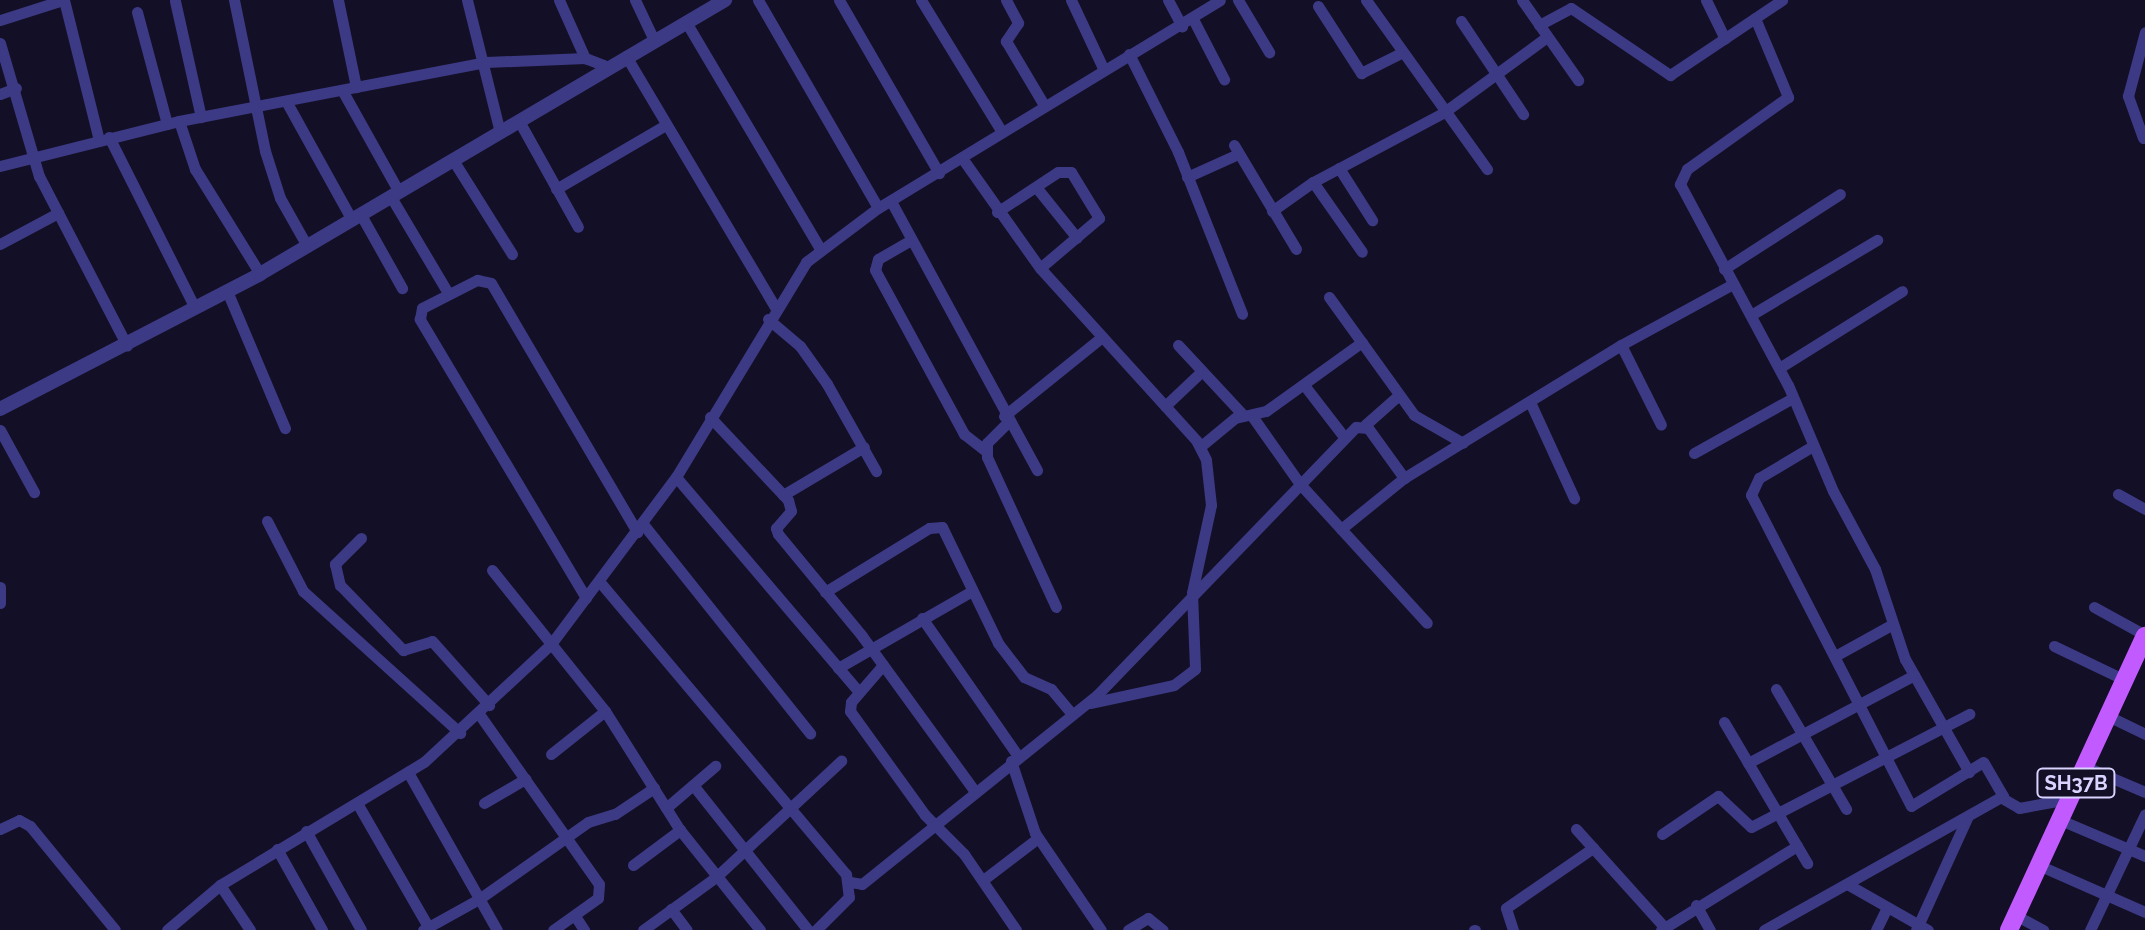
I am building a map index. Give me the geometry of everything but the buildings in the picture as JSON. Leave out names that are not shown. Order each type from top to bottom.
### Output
[{"type":"main road","name":"SH37B","points":[[2012,922],[2036,864],[2145,635]]},
{"type":"street","points":[[0,20],[63,0],[104,138],[195,308]]},
{"type":"street","points":[[234,0],[280,198],[307,246]]},
{"type":"street","points":[[338,0],[356,87]]},
{"type":"street","points":[[467,0],[486,62],[500,132]]},
{"type":"street","points":[[559,0],[585,58]]},
{"type":"street","points":[[635,0],[654,40]]},
{"type":"street","points":[[758,0],[878,208]]},
{"type":"street","points":[[839,0],[939,173]]},
{"type":"street","points":[[921,0],[1002,132]]},
{"type":"street","points":[[1006,0],[1018,23],[1006,41],[1044,105]]},
{"type":"street","points":[[1071,0],[1103,68]]},
{"type":"street","points":[[1168,0],[1182,26]]},
{"type":"street","points":[[167,930],[220,885],[306,831],[409,774],[460,733],[551,644],[676,477],[775,307],[806,262],[878,208],[892,203],[1103,68],[1182,26],[1220,0]]},
{"type":"street","points":[[1238,0],[1269,52]]},
{"type":"street","points":[[1366,0],[1443,113],[1487,169]]},
{"type":"street","points":[[1522,0],[1578,80]]},
{"type":"street","points":[[1706,0],[1725,39]]},
{"type":"street","points":[[175,1],[201,117]]},
{"type":"street","points":[[0,409],[127,346],[260,274],[716,2]]},
{"type":"street","points":[[1539,25],[1571,8],[1665,75],[1674,74],[1776,2]]},
{"type":"street","points":[[1318,6],[1361,73],[1401,53]]},
{"type":"street","points":[[137,12],[173,123],[195,169],[260,274]]},
{"type":"street","points":[[1755,18],[1788,97],[1687,169],[1680,184],[1779,368],[1813,446],[1875,569],[1914,675],[1969,772]]},
{"type":"street","points":[[1193,19],[1224,79]]},
{"type":"street","points":[[1461,21],[1523,114]]},
{"type":"street","points":[[686,22],[821,250]]},
{"type":"street","points":[[2143,138],[2128,96],[2145,32]]},
{"type":"street","points":[[1272,211],[1313,182],[1443,113],[1547,37]]},
{"type":"street","points":[[0,43],[16,88],[34,157],[58,213],[127,346]]},
{"type":"street","points":[[1129,54],[1187,177],[1242,314]]},
{"type":"street","points":[[626,56],[664,126],[775,307]]},
{"type":"street","points":[[0,166],[104,138],[201,117],[486,62],[585,58],[608,67]]},
{"type":"street","points":[[0,94],[16,88]]},
{"type":"street","points":[[342,90],[448,293]]},
{"type":"street","points":[[286,101],[402,288]]},
{"type":"street","points":[[519,121],[578,227]]},
{"type":"street","points":[[556,189],[664,126]]},
{"type":"street","points":[[1187,177],[1236,149],[1296,249]]},
{"type":"street","points":[[962,158],[997,212],[1040,268],[1201,446],[1211,505],[1192,593],[1198,654],[1190,675],[1174,685],[1087,704]]},
{"type":"street","points":[[453,160],[512,254]]},
{"type":"street","points":[[1339,168],[1372,220]]},
{"type":"street","points":[[997,212],[1061,171],[1071,172],[1099,215],[1077,238],[1040,268]]},
{"type":"street","points":[[1313,182],[1362,252]]},
{"type":"street","points":[[1036,187],[1077,238]]},
{"type":"street","points":[[1724,269],[1840,194]]},
{"type":"street","points":[[892,203],[1006,419],[1037,470]]},
{"type":"street","points":[[0,244],[58,213]]},
{"type":"street","points":[[911,240],[878,259],[875,270],[964,434],[986,451],[1056,607]]},
{"type":"street","points":[[1751,315],[1877,240]]},
{"type":"street","points":[[586,598],[420,319],[422,308],[477,280],[491,283],[640,528],[810,733]]},
{"type":"street","points":[[1341,529],[1404,478],[1621,345],[1733,284]]},
{"type":"street","points":[[227,291],[285,428]]},
{"type":"street","points":[[1779,368],[1902,291]]},
{"type":"street","points":[[1329,297],[1420,420],[1463,443]]},
{"type":"street","points":[[768,319],[800,346],[876,471]]},
{"type":"street","points":[[986,451],[1006,419],[1102,337]]},
{"type":"street","points":[[1201,446],[1304,385],[1362,342]]},
{"type":"street","points":[[1178,345],[1248,416],[1300,484],[1427,623]]},
{"type":"street","points":[[1621,345],[1661,425]]},
{"type":"street","points":[[1165,406],[1202,371]]},
{"type":"street","points":[[1304,385],[1345,438]]},
{"type":"street","points":[[599,581],[794,808],[850,882],[862,884],[974,790],[1087,704],[1345,438],[1399,395]]},
{"type":"street","points":[[1694,453],[1793,398]]},
{"type":"street","points":[[1530,402],[1574,498]]},
{"type":"street","points":[[710,417],[783,495],[791,511],[776,528],[778,534],[871,648],[974,790]]},
{"type":"street","points":[[1365,425],[1404,478]]},
{"type":"street","points":[[0,430],[34,492]]},
{"type":"street","points":[[1813,446],[1759,478],[1751,495],[1911,806],[1986,762],[2002,798],[2019,808],[2068,799]]},
{"type":"street","points":[[783,495],[864,447]]},
{"type":"street","points":[[676,477],[859,692]]},
{"type":"street","points":[[2118,494],[2145,509]]},
{"type":"street","points":[[267,521],[303,591],[460,733]]},
{"type":"street","points":[[825,592],[939,526],[998,643],[1020,672],[1051,689],[1072,714]]},
{"type":"street","points":[[361,538],[335,564],[340,585],[403,650],[432,641],[489,705]]},
{"type":"street","points":[[492,570],[605,711],[680,830],[760,930]]},
{"type":"street","points":[[0,587],[0,603]]},
{"type":"street","points":[[838,668],[972,591]]},
{"type":"street","points":[[2094,607],[2145,635]]},
{"type":"street","points":[[922,618],[1014,758],[1038,838],[1101,930]]},
{"type":"street","points":[[1835,656],[1893,624]]},
{"type":"street","points":[[2054,646],[2125,680]]},
{"type":"street","points":[[883,665],[850,705],[852,715],[932,824],[983,880],[1016,930]]},
{"type":"street","points":[[1748,763],[1914,675]]},
{"type":"street","points":[[1776,689],[1846,809]]},
{"type":"street","points":[[551,754],[605,711]]},
{"type":"street","points":[[479,714],[600,888],[598,898],[553,930]]},
{"type":"street","points":[[1662,834],[1718,796],[1747,828],[1969,714]]},
{"type":"street","points":[[2108,716],[2145,734]]},
{"type":"street","points":[[1724,722],[1807,863]]},
{"type":"street","points":[[643,930],[716,877],[794,808],[841,761]]},
{"type":"street","points":[[666,808],[715,766]]},
{"type":"street","points":[[2084,766],[2145,792]]},
{"type":"street","points":[[409,774],[497,930]]},
{"type":"street","points":[[484,803],[525,779]]},
{"type":"street","points":[[693,785],[747,849],[808,930]]},
{"type":"street","points":[[357,803],[427,929],[479,899],[566,838],[654,788]]},
{"type":"street","points":[[1764,930],[1780,925],[2002,798]]},
{"type":"street","points":[[2090,930],[2145,814]]},
{"type":"street","points":[[1847,884],[1921,928],[1968,816]]},
{"type":"street","points":[[2058,819],[2145,856]]},
{"type":"street","points":[[0,829],[19,820],[30,826],[115,930]]},
{"type":"street","points":[[1576,829],[1664,929],[1696,905],[1797,846]]},
{"type":"street","points":[[633,865],[680,830]]},
{"type":"street","points":[[306,831],[361,930]]},
{"type":"street","points":[[983,880],[1038,838]]},
{"type":"street","points":[[1513,930],[1506,908],[1593,848]]},
{"type":"street","points":[[277,849],[322,930]]},
{"type":"street","points":[[2036,864],[2145,912]]},
{"type":"street","points":[[816,930],[843,905],[850,882]]},
{"type":"street","points":[[220,885],[250,930]]},
{"type":"street","points":[[1696,905],[1710,930]]},
{"type":"street","points":[[1876,930],[1887,907]]},
{"type":"street","points":[[671,909],[687,930]]},
{"type":"street","points":[[575,916],[584,930]]},
{"type":"street","points":[[1128,930],[1148,918],[1163,930]]},
{"type":"street","points":[[2012,922],[2043,930]]}]
